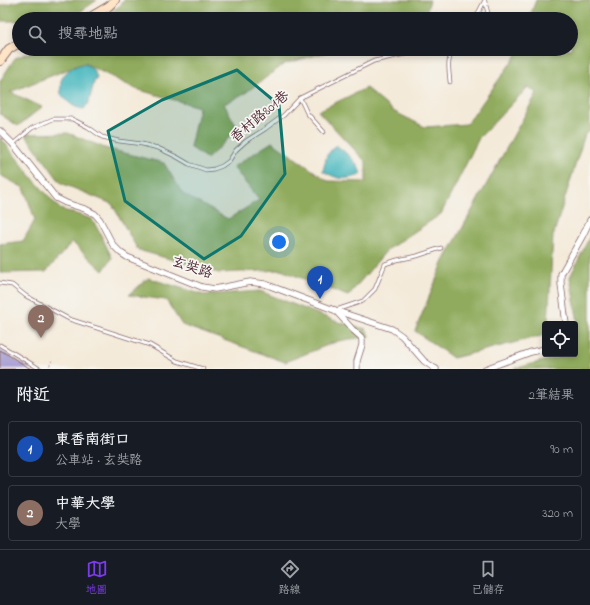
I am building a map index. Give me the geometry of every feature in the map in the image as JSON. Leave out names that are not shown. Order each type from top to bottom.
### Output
[{"type":"main road","points":[[99,12],[115,0]]},
{"type":"main road","points":[[0,61],[12,47]]},
{"type":"street","name":"玄奘路","points":[[0,131],[13,144],[56,198],[95,214],[121,254],[202,287],[215,289],[250,282],[265,284],[334,310],[392,329],[402,336],[424,361],[436,369]]},
{"type":"street","points":[[566,321],[561,274],[590,220]]},
{"type":"street","points":[[334,310],[361,337],[362,345],[357,361],[357,369]]},
{"type":"street","points":[[485,369],[531,352],[542,350]]},
{"type":"lane","points":[[479,12],[485,1]]},
{"type":"lane","points":[[485,1],[488,12]]},
{"type":"lane","name":"香村路801巷","points":[[13,144],[32,128],[53,119],[72,119],[88,127],[102,137],[158,148],[178,156],[189,164],[206,170],[214,169],[229,161],[236,150],[246,141],[284,115],[300,98],[374,61],[396,56]]},
{"type":"lane","points":[[450,82],[448,64],[451,56]]},
{"type":"lane","points":[[300,98],[307,113],[324,132]]},
{"type":"lane","points":[[334,310],[363,301],[374,289],[385,264],[441,248]]},
{"type":"lane","points":[[0,283],[12,285],[26,296],[68,319],[150,345],[177,361],[203,369]]},
{"type":"lane","points":[[0,345],[40,369]]},
{"type":"path","points":[[48,369],[52,360]]},
{"type":"highlighted area","points":[[237,70],[279,105],[285,174],[241,236],[204,259],[125,201],[108,131],[162,100]]},
{"type":"green space","points":[[23,0],[97,0],[80,12],[12,12],[12,21],[0,21],[0,6]]},
{"type":"green space","points":[[124,0],[430,0],[427,10],[425,12],[110,12],[121,5]]},
{"type":"green space","points":[[536,0],[590,0],[590,131],[585,134],[553,236],[548,321],[542,321],[542,336],[453,358],[415,331],[443,263],[537,93],[528,87],[479,138],[441,214],[387,250],[348,296],[281,270],[219,273],[138,250],[112,204],[61,183],[25,134],[68,133],[105,148],[164,163],[183,194],[228,219],[259,200],[233,167],[272,142],[328,181],[366,182],[366,162],[318,111],[366,88],[393,111],[425,127],[467,124],[516,56],[578,56],[578,12],[532,12]]},
{"type":"green space","points":[[20,56],[313,56],[284,64],[244,94],[224,104],[238,129],[207,159],[190,147],[199,107],[136,89],[84,63],[10,92],[42,107],[18,126],[0,114],[0,81],[15,58]]},
{"type":"green space","points":[[0,137],[35,181],[60,209],[92,219],[112,258],[103,271],[72,242],[46,272],[0,273],[0,244],[23,241],[35,220],[24,188],[0,175]]},
{"type":"green space","points":[[590,236],[590,369],[513,369],[559,357],[578,357],[578,321],[570,277]]},
{"type":"green space","points":[[148,278],[204,295],[260,291],[338,322],[366,329],[371,337],[338,341],[285,362],[182,325],[166,300],[129,295]]},
{"type":"water","points":[[84,64],[93,69],[97,78],[94,82],[89,102],[84,109],[74,106],[61,94],[61,81],[62,77],[67,71]]},
{"type":"water","points":[[336,145],[355,162],[361,175],[350,178],[337,178],[323,171],[327,155]]},
{"type":"building","points":[[0,350],[31,369],[0,369]]},
{"type":"place","name":"東香南街口","points":[[320,299]]},
{"type":"place","name":"中華大學","points":[[41,338]]}]
